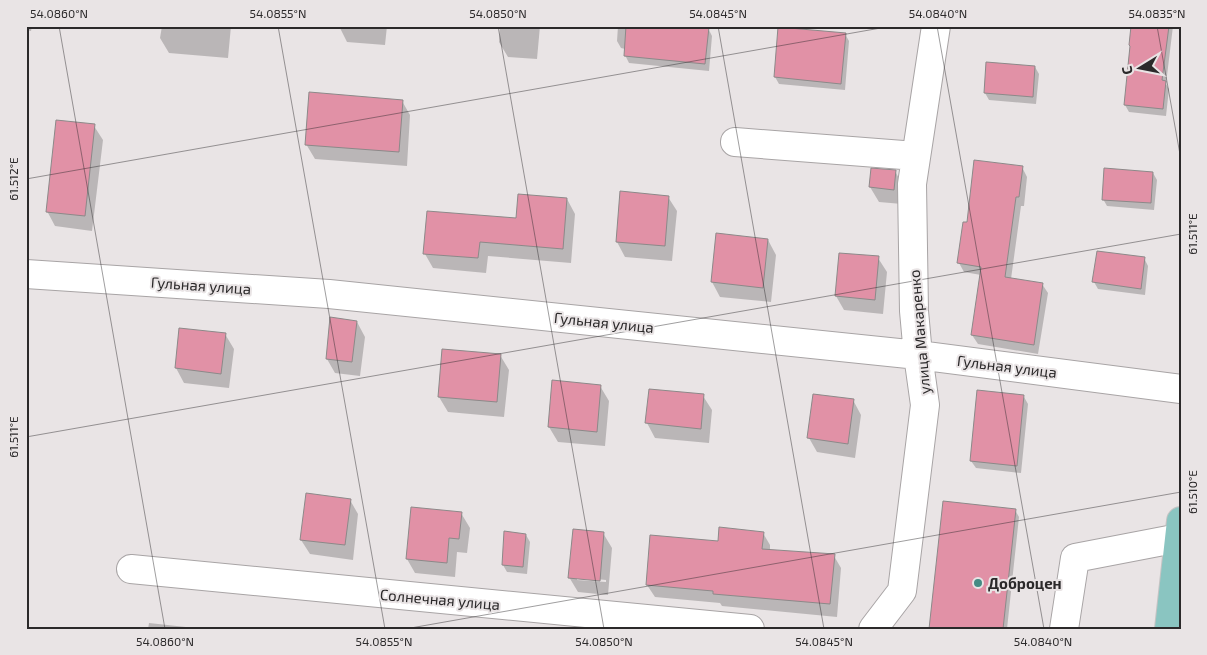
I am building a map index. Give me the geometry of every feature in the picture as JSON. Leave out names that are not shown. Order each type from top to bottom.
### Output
[{"type":"main road","points":[[1169,629],[1180,530]]},
{"type":"street","name":"улица Макаренко","points":[[873,629],[902,591],[925,405],[914,312],[912,184],[936,26]]},
{"type":"street","points":[[735,142],[916,156]]},
{"type":"street","name":"Гульная улица","points":[[26,274],[329,294],[918,354],[1181,389]]},
{"type":"street","points":[[1064,629],[1075,558],[1180,530]]},
{"type":"street","name":"Солнечная улица","points":[[131,569],[750,629]]},
{"type":"building","points":[[626,26],[709,27],[705,64],[624,56]]},
{"type":"building","points":[[1131,26],[1169,26],[1162,80],[1166,81],[1163,109],[1124,105]]},
{"type":"building","points":[[778,27],[846,33],[841,84],[774,77]]},
{"type":"building","points":[[986,62],[1035,66],[1033,97],[984,93]]},
{"type":"building","points":[[309,92],[403,100],[399,152],[305,145]]},
{"type":"building","points":[[56,120],[95,124],[85,216],[46,212]]},
{"type":"building","points":[[974,160],[1023,166],[1019,197],[1016,197],[1005,277],[1043,283],[1034,345],[971,335],[981,267],[957,263],[963,222],[967,222]]},
{"type":"building","points":[[871,168],[896,170],[894,190],[869,187]]},
{"type":"building","points":[[1104,168],[1153,172],[1151,203],[1102,200]]},
{"type":"building","points":[[620,191],[669,196],[665,246],[616,242]]},
{"type":"building","points":[[518,194],[567,198],[563,249],[480,242],[478,258],[423,254],[427,211],[516,218]]},
{"type":"building","points":[[716,233],[768,239],[763,288],[711,282]]},
{"type":"building","points":[[1097,251],[1145,257],[1141,289],[1092,282]]},
{"type":"building","points":[[839,253],[879,256],[875,300],[835,296]]},
{"type":"building","points":[[330,317],[357,321],[352,362],[326,359]]},
{"type":"building","points":[[179,328],[226,333],[221,374],[175,368]]},
{"type":"building","points":[[442,349],[501,354],[497,402],[438,397]]},
{"type":"building","points":[[552,380],[601,385],[597,432],[548,427]]},
{"type":"building","points":[[649,389],[704,394],[701,429],[645,423]]},
{"type":"building","points":[[977,390],[1024,395],[1017,466],[970,461]]},
{"type":"building","points":[[813,394],[854,399],[848,444],[807,438]]},
{"type":"building","points":[[306,493],[351,499],[345,545],[300,540]]},
{"type":"building","points":[[943,501],[1016,509],[1003,629],[929,629]]},
{"type":"building","points":[[411,507],[462,512],[459,539],[449,538],[447,563],[406,559]]},
{"type":"building","points":[[719,527],[764,532],[762,549],[835,554],[830,604],[713,594],[713,591],[646,585],[650,535],[718,541]]},
{"type":"building","points":[[573,529],[604,532],[600,581],[568,578]]},
{"type":"building","points":[[504,531],[526,534],[523,567],[502,565]]},
{"type":"place","name":"Доброцен","points":[[978,583]]}]
